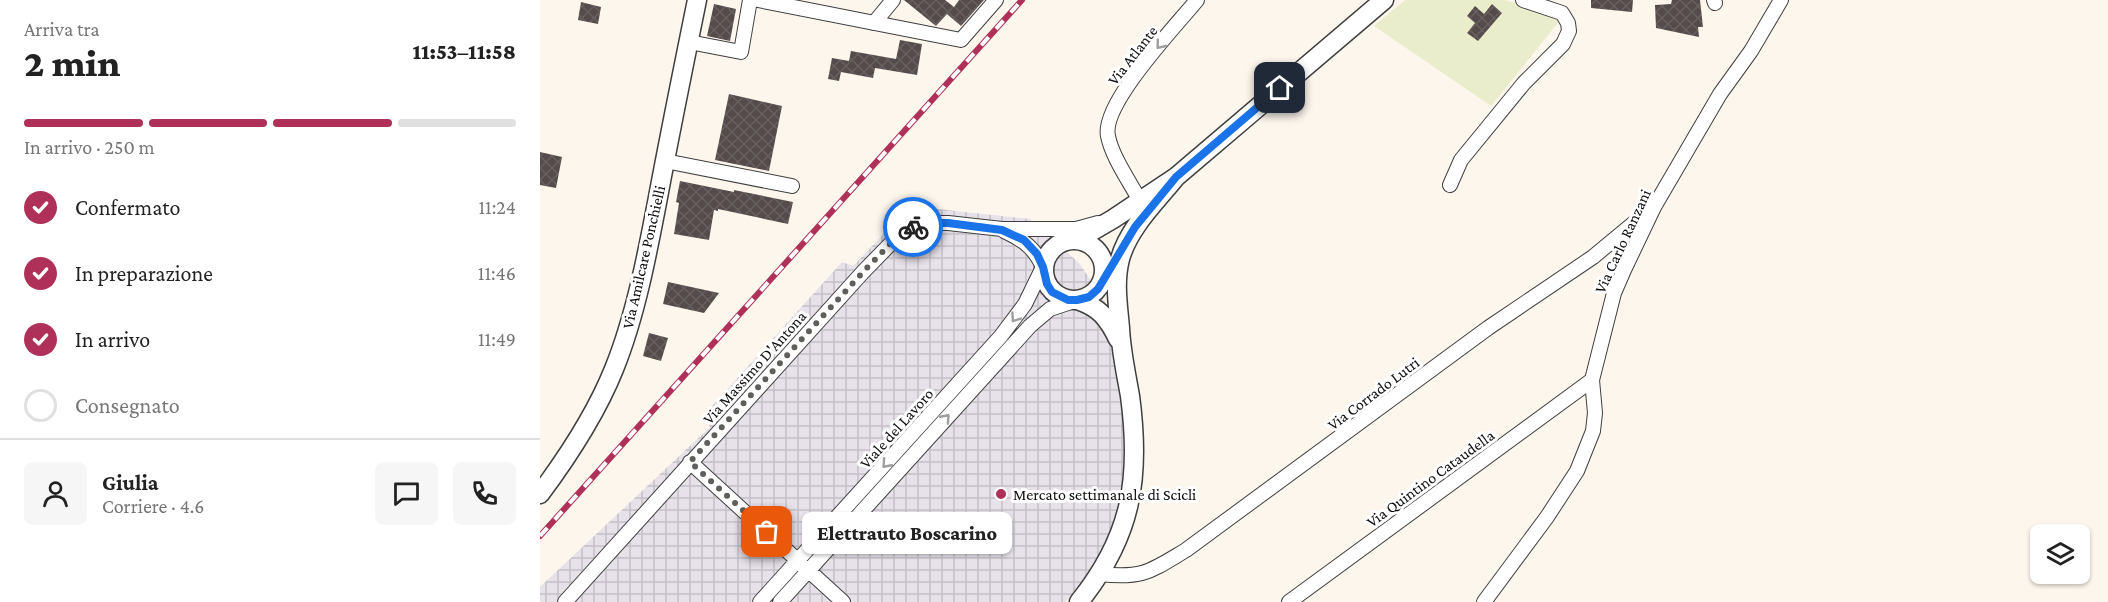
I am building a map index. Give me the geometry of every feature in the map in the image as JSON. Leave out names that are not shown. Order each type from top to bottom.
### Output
[{"type":"street","name":"Via Amilcare Ponchielli","points":[[540,494],[586,426],[615,368],[644,264],[697,0]]},
{"type":"street","points":[[688,42],[741,52],[750,0]]},
{"type":"street","points":[[758,0],[778,2],[961,40],[996,0]]},
{"type":"street","points":[[874,23],[894,0]]},
{"type":"street","name":"Via Atlante","points":[[1140,201],[1107,135],[1111,111],[1122,92],[1197,0]]},
{"type":"street","points":[[1043,267],[1054,247],[1065,241],[1077,240],[1176,177],[1384,0]]},
{"type":"street","points":[[1450,185],[1461,160],[1524,83],[1563,44],[1569,31],[1568,23],[1562,13],[1523,0]]},
{"type":"street","name":"Via Carlo Ranzani","points":[[1484,602],[1547,517],[1577,471],[1593,431],[1595,413],[1592,380],[1614,293],[1654,207],[1720,94],[1751,51],[1781,0]]},
{"type":"street","points":[[665,161],[792,186]]},
{"type":"street","points":[[780,602],[1030,326],[1050,309],[1089,297],[1098,289],[1107,270],[1119,260],[1135,227],[1176,177]]},
{"type":"street","name":"Via Corrado Lutri","points":[[1100,574],[1125,577],[1149,572],[1186,550],[1488,328],[1593,257],[1654,207]]},
{"type":"street","points":[[1002,230],[1076,229],[1113,219]]},
{"type":"street","name":"Via Massimo D'Antona","points":[[565,602],[690,462],[900,234],[912,227],[927,223],[948,223],[1002,230]]},
{"type":"street","points":[[1054,229],[1086,242],[1094,248],[1107,270],[1130,397],[1135,463],[1132,494],[1126,520],[1100,574],[1079,602]]},
{"type":"street","points":[[1002,230],[1029,244],[1037,254],[1052,292],[1068,300],[1090,304],[1101,312],[1110,323],[1121,346]]},
{"type":"street","name":"Viale del Lavoro","points":[[760,602],[1001,336],[1025,304],[1043,267]]},
{"type":"street","name":"Via Quintino Cataudella","points":[[1288,602],[1592,380]]},
{"type":"street","points":[[690,462],[843,602]]},
{"type":"shaded area","points":[[910,206],[1030,219],[1079,263],[1105,301],[1123,409],[1127,455],[1125,487],[1118,518],[1097,560],[1074,593],[1065,602],[540,602],[540,587],[710,427],[704,415],[842,262],[853,266]]},
{"type":"green space","points":[[1405,0],[1505,0],[1561,19],[1491,106],[1374,26]]},
{"type":"building","points":[[904,0],[945,0],[954,7],[959,0],[984,0],[961,26],[947,14],[936,26]]},
{"type":"building","points":[[1591,0],[1633,0],[1632,12],[1591,8]]},
{"type":"building","points":[[1672,0],[1700,0],[1703,27],[1698,27],[1699,37],[1656,28],[1655,5],[1671,4]]},
{"type":"building","points":[[581,2],[601,7],[598,24],[578,20]]},
{"type":"building","points":[[714,4],[736,9],[730,41],[707,36]]},
{"type":"building","points":[[1492,4],[1502,13],[1478,41],[1467,33],[1475,23],[1467,16],[1475,6],[1484,14]]},
{"type":"building","points":[[900,40],[922,44],[917,75],[875,68],[873,78],[841,72],[839,81],[828,79],[832,58],[849,61],[851,51],[896,59]]},
{"type":"building","points":[[729,94],[782,106],[769,171],[715,160]]},
{"type":"building","points":[[540,152],[562,157],[556,188],[540,185]]},
{"type":"building","points":[[680,181],[793,202],[788,224],[718,209],[718,211],[714,210],[709,240],[674,234]]},
{"type":"building","points":[[668,282],[719,293],[704,313],[663,304]]},
{"type":"building","points":[[649,333],[668,338],[661,361],[643,356]]},
{"type":"railway","points":[[540,536],[1022,0]]},
{"type":"way so far","points":[[767,532],[690,462],[863,272],[900,234],[913,227]]},
{"type":"place","name":"Mercato settimanale di Scicli","points":[[1001,494]]},
{"type":"place","name":"Elettrauto Boscarino","points":[[767,532]]},
{"type":"route","points":[[913,227],[927,223],[948,223],[1002,230],[1029,244],[1037,254],[1052,292],[1068,300],[1089,297],[1098,289],[1135,227],[1176,177],[1280,88]]}]
